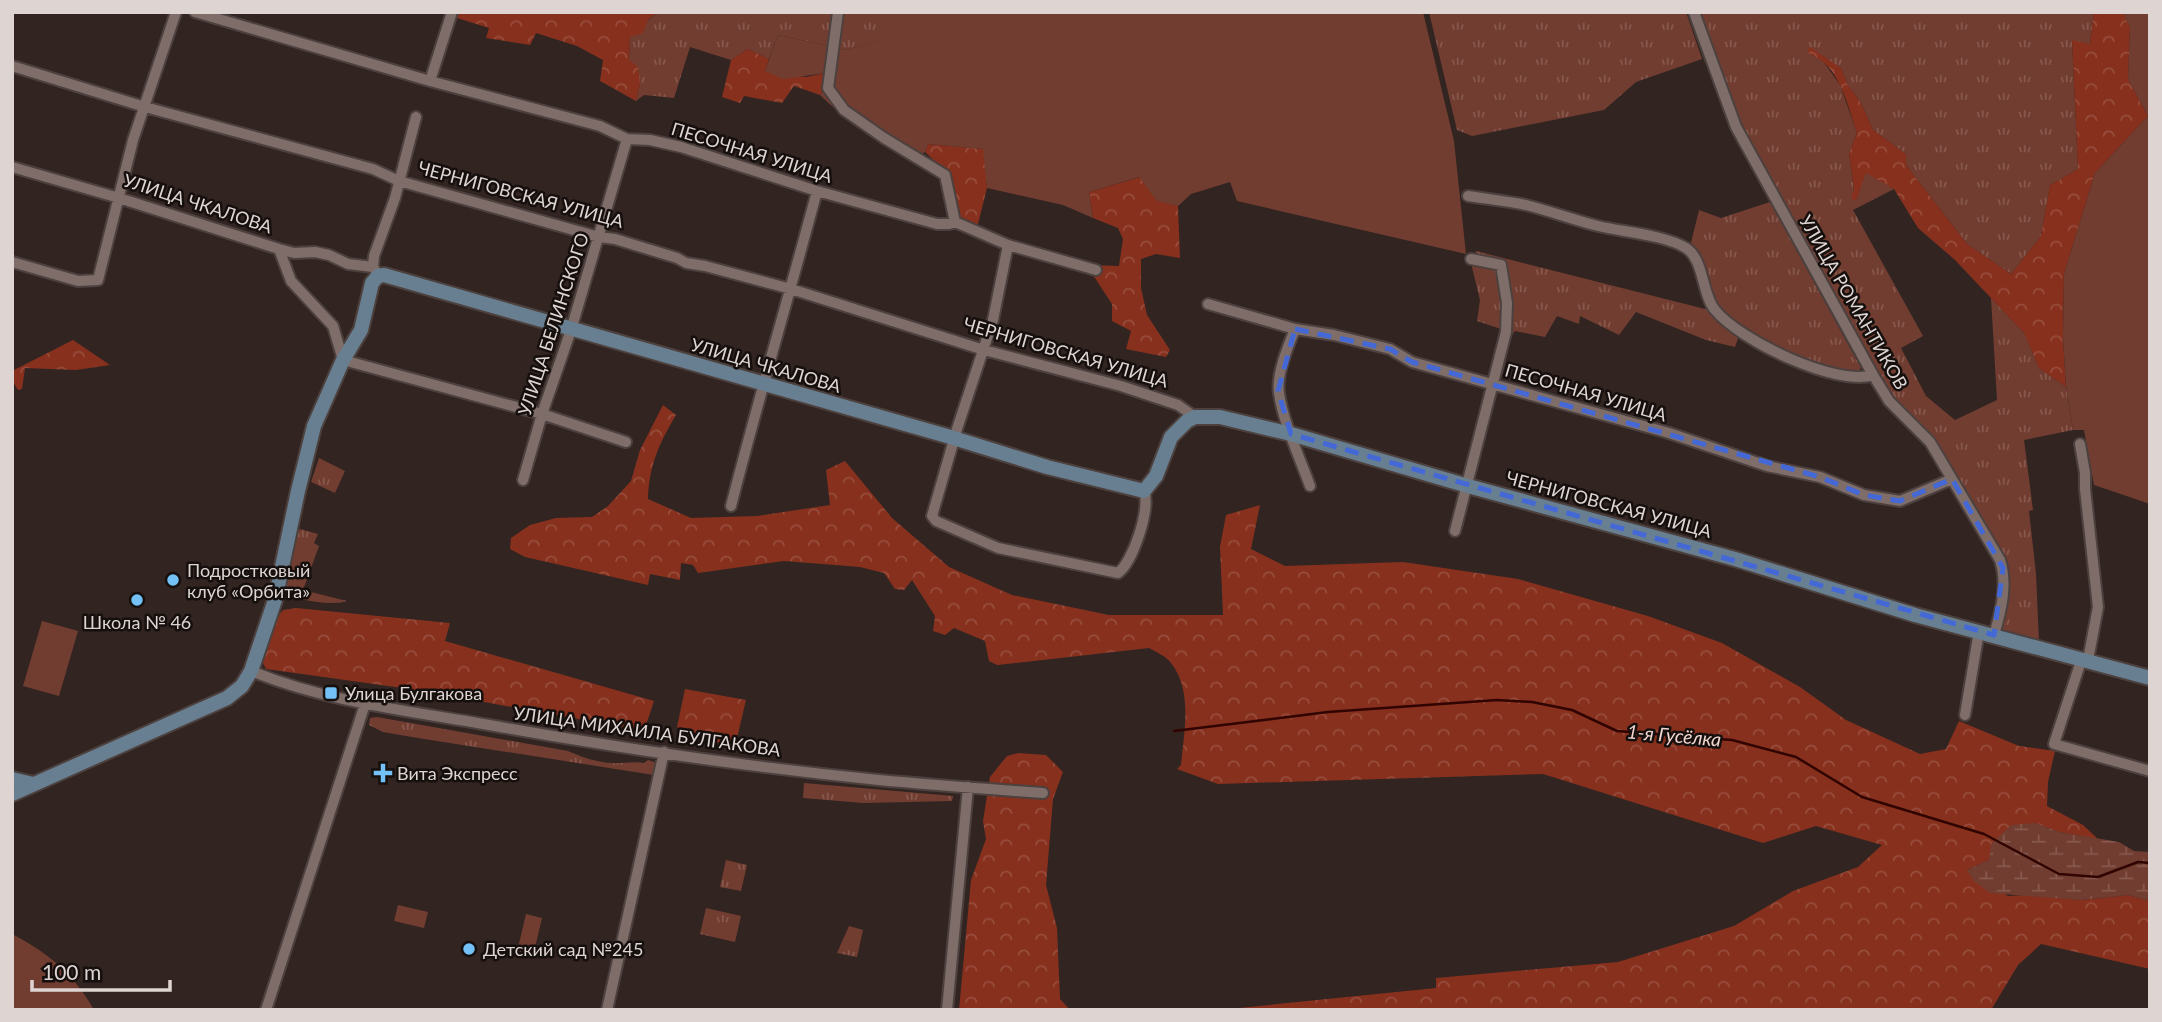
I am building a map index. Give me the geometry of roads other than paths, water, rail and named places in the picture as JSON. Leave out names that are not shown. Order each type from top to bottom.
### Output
[{"type":"street","points":[[12,262],[78,281],[99,280],[133,140],[176,12]]},
{"type":"street","name":"ПЕСОЧНАЯ УЛИЦА","points":[[195,12],[430,81],[600,126],[627,139],[681,147],[817,191],[937,224],[949,225],[955,222],[1008,245],[1096,270]]},
{"type":"street","points":[[430,81],[452,12]]},
{"type":"street","points":[[838,12],[828,88],[844,110],[945,175],[955,222]]},
{"type":"street","name":"УЛИЦА РОМАНТИКОВ","points":[[1694,12],[1736,127],[1873,375],[1889,401],[1930,442],[2000,560],[2005,578],[1994,635]]},
{"type":"street","name":"ЧЕРНИГОВСКАЯ УЛИЦА","points":[[12,66],[145,107],[373,169],[400,181],[599,237],[615,239],[686,263],[790,289],[984,350],[1156,397],[1178,405],[1195,417],[1220,417],[1291,434],[1735,559],[1889,607],[2150,678]]},
{"type":"street","points":[[12,794],[226,698],[242,686],[251,671],[275,600],[314,426],[343,360],[361,330],[376,271],[379,241],[395,198],[416,117]]},
{"type":"street","name":"УЛИЦА БЕЛИНСКОГО","points":[[523,480],[571,330],[627,139]]},
{"type":"street","name":"УЛИЦА ЧКАЛОВА","points":[[12,167],[279,249],[294,253],[315,252],[329,255],[348,264],[571,330],[1047,467],[1144,491]]},
{"type":"street","points":[[731,506],[762,384],[817,191]]},
{"type":"street","points":[[1468,196],[1523,205],[1688,248],[1695,257],[1713,308],[1731,327],[1755,343],[1800,363],[1862,379],[1873,375]]},
{"type":"street","points":[[1008,245],[993,320],[932,516],[936,521],[998,548],[1118,573],[1124,569],[1139,535],[1147,498],[1144,491],[1156,476],[1171,437],[1195,417]]},
{"type":"street","points":[[279,249],[290,281],[333,326],[343,360]]},
{"type":"street","points":[[1455,531],[1506,332],[1507,303],[1501,265],[1471,258]]},
{"type":"street","name":"ПЕСОЧНАЯ УЛИЦА","points":[[1208,304],[1294,330],[1334,335],[1390,349],[1412,362],[1669,433],[1767,466],[1820,477],[1864,495],[1900,501],[1952,479]]},
{"type":"street","points":[[1294,330],[1287,348],[1278,391],[1310,486]]},
{"type":"street","points":[[343,360],[542,414],[626,442]]},
{"type":"street","points":[[2080,444],[2098,607],[2085,659],[2054,744],[2150,771]]},
{"type":"street","points":[[1965,715],[1979,631]]},
{"type":"street","name":"УЛИЦА МИХАИЛА БУЛГАКОВА","points":[[251,671],[306,690],[365,704],[578,741],[804,772],[1043,793]]},
{"type":"street","points":[[266,1010],[365,704]]},
{"type":"street","points":[[607,1010],[664,752]]},
{"type":"street","points":[[12,779],[33,784]]},
{"type":"street","points":[[947,1010],[968,787]]},
{"type":"waterway","name":"1-я Гусёлка","points":[[1174,731],[1328,712],[1497,700],[1532,702],[1572,710],[1617,731],[1732,740],[1796,757],[1862,797],[1984,834],[2059,874],[2098,877],[2138,862],[2150,863]]},
{"type":"place","name":"Подростковый клуб «Орбита»","points":[[173,580]]},
{"type":"place","name":"Школа № 46","points":[[137,600]]},
{"type":"place","name":"Улица Булгакова","points":[[331,693]]},
{"type":"place","name":"Вита Экспресс","points":[[383,773]]},
{"type":"place","name":"Детский сад №245","points":[[469,949]]}]
